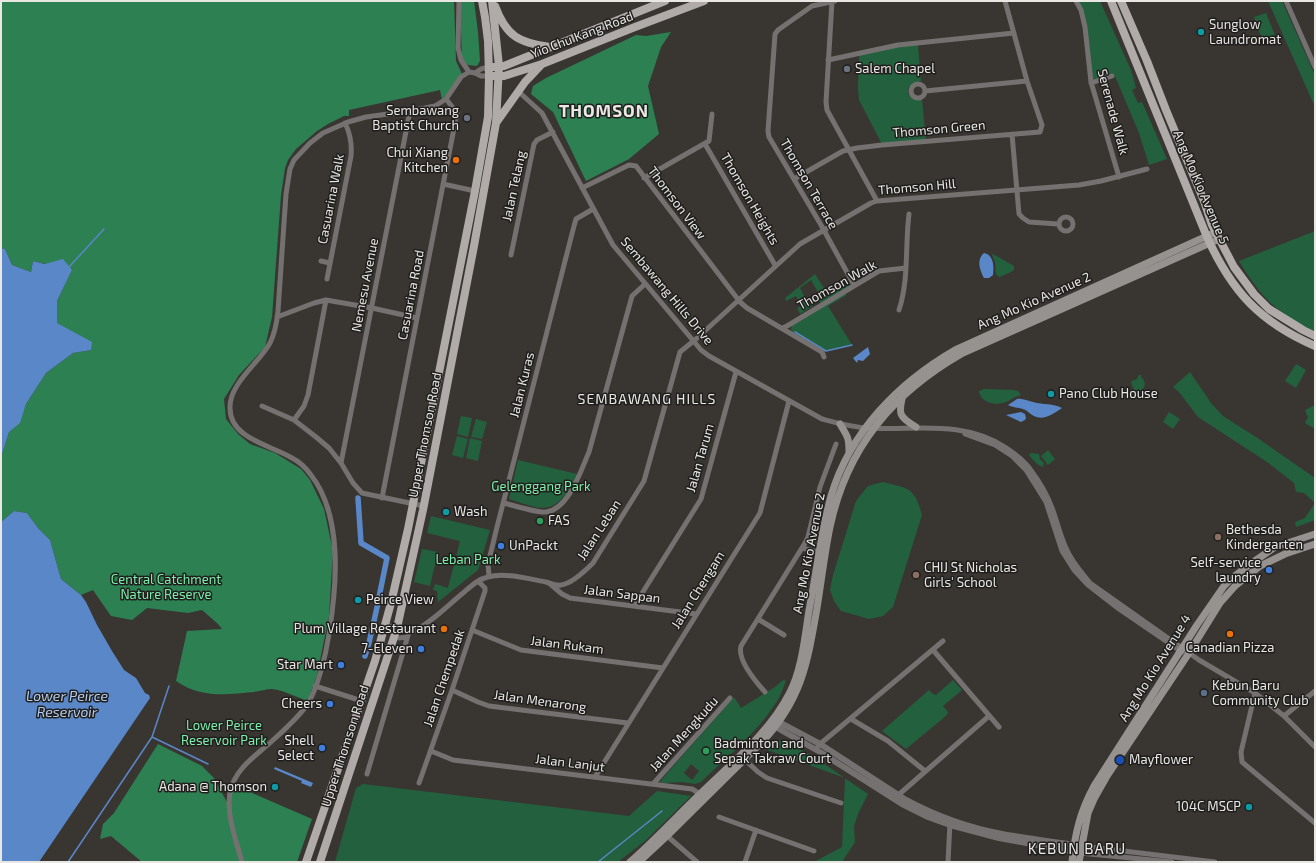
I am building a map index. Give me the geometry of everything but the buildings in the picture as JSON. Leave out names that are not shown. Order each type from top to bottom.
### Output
[{"type":"main road","name":"Upper Thomson Road","points":[[306,862],[362,701],[386,625],[413,504],[475,191],[488,117],[488,41],[482,1]]},
{"type":"main road","name":"Upper Thomson Road","points":[[320,862],[395,632],[424,506],[496,123],[499,76],[493,1]]},
{"type":"main road","points":[[493,1],[500,19],[511,33],[528,43],[551,47]]},
{"type":"main road","name":"Yio Chu Kang Road","points":[[489,67],[504,66],[665,1]]},
{"type":"main road","name":"Yio Chu Kang Road","points":[[489,76],[504,76],[542,64],[704,1]]},
{"type":"main road","name":"Ang Mo Kio Avenue 5","points":[[1111,1],[1209,240],[1226,274],[1250,304],[1267,319],[1301,340],[1315,346]]},
{"type":"main road","name":"Ang Mo Kio Avenue 5","points":[[1121,1],[1218,236],[1234,267],[1254,294],[1269,309],[1315,336]]},
{"type":"main road","points":[[602,27],[615,24],[620,25],[627,30]]},
{"type":"main road","points":[[496,123],[530,76],[542,64]]},
{"type":"main road","name":"Ang Mo Kio Avenue 2","points":[[639,862],[665,834],[742,758],[774,723],[791,690],[798,669],[822,553],[846,478],[856,456],[874,428],[886,413],[903,395],[931,373],[963,353],[1218,236]]},
{"type":"main road","points":[[464,244],[468,251],[474,246]]},
{"type":"main road","name":"Ang Mo Kio Avenue 2","points":[[822,553],[823,528],[831,497],[842,468],[866,428],[882,407],[897,392],[913,378],[943,357],[969,344],[1120,280]]},
{"type":"main road","points":[[903,395],[900,408],[902,417],[916,428]]},
{"type":"main road","points":[[840,424],[850,442],[849,455]]},
{"type":"main road","name":"Ang Mo Kio Avenue 4","points":[[1079,862],[1079,820],[1092,790],[1217,595],[1232,578],[1263,554],[1275,547],[1315,534]]},
{"type":"main road","name":"Ang Mo Kio Avenue 4","points":[[1072,862],[1078,849],[1088,813],[1094,798],[1220,603],[1241,581],[1260,566],[1285,554],[1315,544]]},
{"type":"main road","name":"Ang Mo Kio Avenue 2","points":[[630,862],[665,834]]},
{"type":"street","points":[[459,1],[458,48],[462,60],[469,72]]},
{"type":"street","points":[[833,1],[828,60],[827,110],[877,201]]},
{"type":"street","name":"Thomson Terrace","points":[[833,1],[812,6],[778,30],[775,34],[768,131],[769,137],[824,230],[854,285]]},
{"type":"street","name":"Thomson Green","points":[[794,179],[848,149],[1038,133],[1042,126],[1027,81],[1005,1]]},
{"type":"street","name":"Serenade Walk","points":[[1076,1],[1081,10],[1085,27],[1091,83],[1119,177]]},
{"type":"street","points":[[1286,1],[1315,67]]},
{"type":"street","points":[[828,60],[898,45],[1014,33]]},
{"type":"street","points":[[475,73],[481,69],[489,67]]},
{"type":"street","points":[[242,862],[231,822],[229,807],[230,793],[233,782],[245,764],[273,741],[308,704],[316,686],[325,654],[335,583],[335,543],[331,521],[325,501],[317,483],[297,460],[246,436],[237,428],[230,414],[230,400],[235,388],[263,354],[271,341],[277,316],[286,194],[290,169],[294,160],[310,143],[323,133],[345,123],[366,117],[435,106],[446,99],[461,77],[469,72],[481,76],[489,76]]},
{"type":"street","points":[[1091,83],[1112,76]]},
{"type":"street","points":[[925,91],[1027,81]]},
{"type":"street","name":"Sembawang Hills Drive","points":[[519,92],[542,113],[613,245],[701,350],[736,372],[822,419],[840,424],[866,428],[956,429],[957,432],[995,445],[1012,456],[1026,470],[1046,502],[1062,551],[1074,570],[1088,585],[1119,609],[1181,649]]},
{"type":"street","name":"Casuarina Road","points":[[382,498],[457,113],[446,99]]},
{"type":"street","name":"Nemesu Avenue","points":[[341,463],[410,111]]},
{"type":"street","name":"Thomson Heights","points":[[644,178],[709,141],[712,114]]},
{"type":"street","name":"Casuarina Walk","points":[[327,279],[352,149],[345,123]]},
{"type":"street","name":"Jalan Telang","points":[[511,255],[534,144],[537,140],[553,132]]},
{"type":"street","points":[[1012,134],[1019,214],[1022,218],[1029,222],[1058,224]]},
{"type":"street","name":"Thomson Heights","points":[[705,144],[775,265]]},
{"type":"street","name":"Thomson View","points":[[582,188],[629,165],[636,166],[738,300]]},
{"type":"street","points":[[1119,177],[1147,169]]},
{"type":"street","name":"Thomson Hill","points":[[693,341],[775,265],[800,244],[871,203],[877,201],[1078,185],[1101,182],[1119,177]]},
{"type":"street","points":[[443,184],[475,191]]},
{"type":"street","name":"Jalan Kuras","points":[[489,576],[488,564],[574,226],[576,219],[593,209]]},
{"type":"street","points":[[899,310],[902,300],[906,268],[908,214]]},
{"type":"street","points":[[321,261],[330,263]]},
{"type":"street","name":"Thomson Walk","points":[[782,328],[813,311],[878,271],[906,268]]},
{"type":"street","points":[[504,503],[545,512],[562,504],[567,497],[589,452],[632,296],[645,284]]},
{"type":"street","points":[[277,316],[326,300],[417,318]]},
{"type":"street","points":[[294,420],[304,406],[308,395],[326,300]]},
{"type":"street","points":[[738,300],[747,308],[822,352],[824,357]]},
{"type":"street","name":"Jalan Leban","points":[[408,635],[478,581],[489,576],[498,575],[520,577],[560,585],[585,571],[593,563],[644,481],[678,355],[693,341]]},
{"type":"street","name":"Jalan Tarum","points":[[635,606],[701,499],[736,372]]},
{"type":"street","name":"Jalan Chengam","points":[[595,777],[760,513],[789,401]]},
{"type":"street","points":[[262,406],[294,420],[329,448],[341,463],[353,483],[362,493],[424,506]]},
{"type":"street","points":[[765,692],[740,657],[740,646],[808,537],[820,487],[836,444]]},
{"type":"street","points":[[802,548],[822,553]]},
{"type":"street","name":"Jalan Chempedak","points":[[419,783],[485,591],[485,588],[478,581]]},
{"type":"street","name":"Jalan Sappan","points":[[549,583],[562,594],[570,598],[696,614]]},
{"type":"street","points":[[758,619],[784,635]]},
{"type":"street","points":[[386,625],[395,632],[399,638],[408,635]]},
{"type":"street","name":"Jalan Rukam","points":[[472,630],[521,650],[663,668]]},
{"type":"street","points":[[395,632],[408,635]]},
{"type":"street","points":[[367,774],[408,635]]},
{"type":"street","points":[[818,747],[943,641]]},
{"type":"street","points":[[1181,649],[1255,693],[1284,716],[1315,747]]},
{"type":"street","points":[[933,650],[999,727]]},
{"type":"street","name":"Upper Thomson Road","points":[[316,686],[362,701]]},
{"type":"street","name":"Jalan Menarong","points":[[452,690],[489,706],[628,724]]},
{"type":"street","points":[[1284,716],[1315,691]]},
{"type":"street","points":[[1255,693],[1241,752],[1242,762],[1315,824]]},
{"type":"street","name":"Jalan Mengkudu","points":[[654,784],[730,698]]},
{"type":"street","points":[[896,797],[990,716]]},
{"type":"street","points":[[851,719],[888,741],[925,771]]},
{"type":"street","points":[[774,723],[818,747],[896,797],[950,822],[998,838],[1169,862]]},
{"type":"street","name":"Jalan Lanjut","points":[[431,751],[453,760],[692,789],[703,796]]},
{"type":"street","points":[[742,758],[758,772],[768,778],[840,802]]},
{"type":"street","points":[[719,817],[814,851]]},
{"type":"street","points":[[948,862],[950,822]]},
{"type":"street","points":[[745,862],[756,830]]},
{"type":"street","points":[[665,834],[697,862]]},
{"type":"street","points":[[1078,849],[1215,862]]},
{"type":"green space","name":"Central Catchment Nature Reserve","points":[[1,1],[454,1],[456,61],[462,74],[442,100],[440,90],[349,110],[349,116],[344,116],[317,131],[296,149],[288,160],[285,168],[281,195],[272,317],[265,347],[239,375],[224,399],[226,419],[238,434],[250,444],[275,453],[301,469],[310,480],[324,509],[333,551],[329,616],[317,675],[308,701],[276,689],[233,694],[204,693],[176,681],[187,631],[222,629],[218,624],[202,610],[188,613],[147,608],[132,620],[111,616],[93,590],[81,595],[61,579],[50,540],[38,528],[27,513],[14,511],[1,522],[2,454],[9,432],[19,423],[26,404],[46,373],[73,353],[91,350],[57,323],[57,301],[72,270],[33,261],[31,272],[12,265],[5,249],[1,248]]},
{"type":"green space","points":[[460,1],[474,1],[480,61],[477,66],[468,65],[462,61]]},
{"type":"green space","points":[[1079,1],[1100,1],[1131,70],[1136,88],[1132,90],[1138,103],[1142,102],[1167,159],[1149,165],[1139,133],[1115,76],[1091,82],[1085,27]]},
{"type":"green space","points":[[1268,1],[1282,1],[1315,75],[1315,107]]},
{"type":"green space","points":[[1266,13],[1275,35],[1262,39],[1254,17]]},
{"type":"green space","points":[[671,32],[661,47],[648,86],[659,134],[629,159],[586,181],[553,112],[531,94],[533,86],[546,78],[636,35],[646,36]]},
{"type":"green space","points":[[918,45],[921,81],[915,82],[911,85],[908,92],[912,98],[922,99],[926,142],[883,146],[859,100],[859,55],[895,47]]},
{"type":"green space","points":[[1315,231],[1315,333],[1276,308],[1253,283],[1239,261]]},
{"type":"green space","points":[[993,254],[1014,266],[1014,270],[999,277],[996,274]]},
{"type":"green space","points":[[815,274],[829,296],[849,284],[851,286],[821,304],[816,296],[819,294],[811,280],[800,288],[805,298],[808,297],[814,305],[800,314],[797,308],[801,306],[796,296],[786,301],[785,298]]},
{"type":"green space","points":[[843,294],[847,295],[828,306],[852,345],[822,352],[793,335],[791,329],[792,326]]},
{"type":"green space","points":[[1296,364],[1306,370],[1296,388],[1285,381]]},
{"type":"green space","points":[[1190,372],[1211,403],[1223,416],[1315,478],[1315,503],[1304,493],[1296,492],[1294,483],[1267,462],[1198,417],[1179,392],[1173,387]]},
{"type":"green space","points":[[1139,375],[1142,375],[1141,377],[1145,382],[1145,385],[1143,389],[1135,393],[1131,382],[1136,380]]},
{"type":"green space","points":[[984,389],[1014,390],[1018,391],[1021,395],[998,404],[985,401],[982,398],[979,391]]},
{"type":"green space","points":[[1315,405],[1315,429],[1305,423],[1308,417],[1305,410]]},
{"type":"green space","points":[[1169,412],[1180,419],[1173,429],[1163,422]]},
{"type":"green space","points":[[461,416],[472,418],[468,437],[457,434]]},
{"type":"green space","points":[[476,419],[487,422],[482,439],[471,437]]},
{"type":"green space","points":[[457,436],[468,439],[463,458],[452,455]]},
{"type":"green space","points":[[470,438],[482,441],[478,461],[466,458]]},
{"type":"green space","points":[[1048,450],[1055,459],[1048,465],[1041,456]]},
{"type":"green space","points":[[1031,453],[1039,454],[1040,459],[1044,463],[1043,467],[1037,464],[1029,455]]},
{"type":"green space","name":"Gelenggang Park","points":[[518,460],[577,474],[574,482],[566,494],[559,501],[546,508],[533,507],[509,499]]},
{"type":"green space","points":[[883,482],[909,490],[916,499],[922,515],[893,607],[883,616],[869,619],[841,611],[834,601],[830,590],[833,575],[856,501],[868,486]]},
{"type":"green space","points":[[1315,503],[1315,520],[1296,527],[1295,522],[1305,518]]},
{"type":"green space","name":"Leban Park","points":[[431,516],[490,530],[478,570],[438,602],[437,591],[433,590],[435,584],[448,588],[460,541],[427,533]]},
{"type":"green space","points":[[422,549],[438,552],[430,586],[414,582]]},
{"type":"green space","points":[[783,680],[786,681],[781,694],[761,723],[701,782],[695,784],[682,782],[663,783],[657,781],[661,781],[734,697],[741,708],[775,687]],"holes":[[[691,764],[699,771],[692,780],[684,773]]]},
{"type":"green space","points":[[953,680],[962,690],[943,706],[948,712],[947,715],[906,749],[882,731],[929,690],[936,695]]},
{"type":"green space","points":[[777,741],[787,742],[814,757],[844,778],[765,749]]},
{"type":"green space","points":[[158,744],[202,766],[214,778],[229,806],[230,793],[236,786],[312,819],[297,862],[142,862],[111,836],[100,839],[103,824],[114,813]]},
{"type":"green space","points":[[845,778],[868,794],[854,826],[855,842],[842,862],[814,862],[842,847]]},
{"type":"green space","points":[[363,784],[629,816],[657,791],[691,796],[645,841],[618,862],[335,862],[356,788]]},
{"type":"water","points":[[1,248],[5,249],[12,265],[31,272],[33,261],[45,264],[63,259],[72,270],[57,301],[57,323],[92,342],[91,350],[73,353],[46,373],[26,404],[20,423],[9,432],[2,454],[1,468]]},
{"type":"water","points":[[984,253],[990,256],[993,262],[993,275],[989,278],[984,278],[980,268],[979,262]]},
{"type":"water","points":[[868,347],[870,354],[863,361],[858,360],[857,363],[853,358]]},
{"type":"water","points":[[1017,399],[1055,405],[1062,408],[1048,416],[1041,418],[1021,408],[1008,405]]},
{"type":"water","points":[[1021,412],[1025,414],[1026,418],[1021,422],[1006,415]]},
{"type":"water","name":"Lower Peirce Reservoir","points":[[14,511],[27,513],[38,528],[50,540],[61,579],[81,595],[124,670],[136,678],[145,693],[149,695],[150,698],[39,862],[1,862],[1,522]]},
{"type":"water","points":[[275,767],[313,783],[311,787],[301,783],[302,781],[274,769]]},
{"type":"waterway","points":[[69,267],[104,229]]},
{"type":"waterway","points":[[795,332],[826,351],[852,345]]},
{"type":"waterway","points":[[358,498],[361,543],[387,558],[379,597]]},
{"type":"waterway","points":[[365,656],[378,603]]},
{"type":"waterway","points":[[152,737],[169,686]]},
{"type":"waterway","points":[[68,862],[152,737],[208,764]]},
{"type":"waterway","points":[[598,862],[662,811]]},
{"type":"place","name":"Sunglow Laundromat","points":[[1201,32]]},
{"type":"place","name":"Salem Chapel","points":[[847,69]]},
{"type":"place","name":"Sembawang Baptist Church","points":[[467,118]]},
{"type":"place","name":"Chui Xiang Kitchen","points":[[456,160]]},
{"type":"place","name":"Pano Club House","points":[[1051,394]]},
{"type":"place","name":"Wash","points":[[446,512]]},
{"type":"place","name":"FAS","points":[[540,521]]},
{"type":"place","name":"Bethesda Kindergarten","points":[[1218,537]]},
{"type":"place","name":"UnPackt","points":[[501,546]]},
{"type":"place","name":"Self-service laundry","points":[[1269,570]]},
{"type":"place","name":"CHIJ St Nicholas Girls' School","points":[[916,575]]},
{"type":"place","name":"Peirce View","points":[[358,600]]},
{"type":"place","name":"Plum Village Restaurant","points":[[444,629]]},
{"type":"place","name":"Canadian Pizza","points":[[1230,634]]},
{"type":"place","name":"7-Eleven","points":[[421,649]]},
{"type":"place","name":"Star Mart","points":[[341,665]]},
{"type":"place","name":"Kebun Baru Community Club","points":[[1204,693]]},
{"type":"place","name":"Cheers","points":[[330,704]]},
{"type":"place","name":"Shell Select","points":[[322,748]]},
{"type":"place","name":"Badminton and Sepak Takraw Court","points":[[706,751]]},
{"type":"place","name":"Mayflower","points":[[1120,760]]},
{"type":"place","name":"Adana @ Thomson","points":[[275,787]]},
{"type":"place","name":"104C MSCP","points":[[1249,807]]},
{"type":"district","name":"THOMSON","points":[[604,111]]},
{"type":"district","name":"SEMBAWANG HILLS","points":[[647,399]]},
{"type":"district","name":"KEBUN BARU","points":[[1077,849]]},
{"type":"park label","name":"Lower Peirce Reservoir Park","points":[[224,734]]}]
